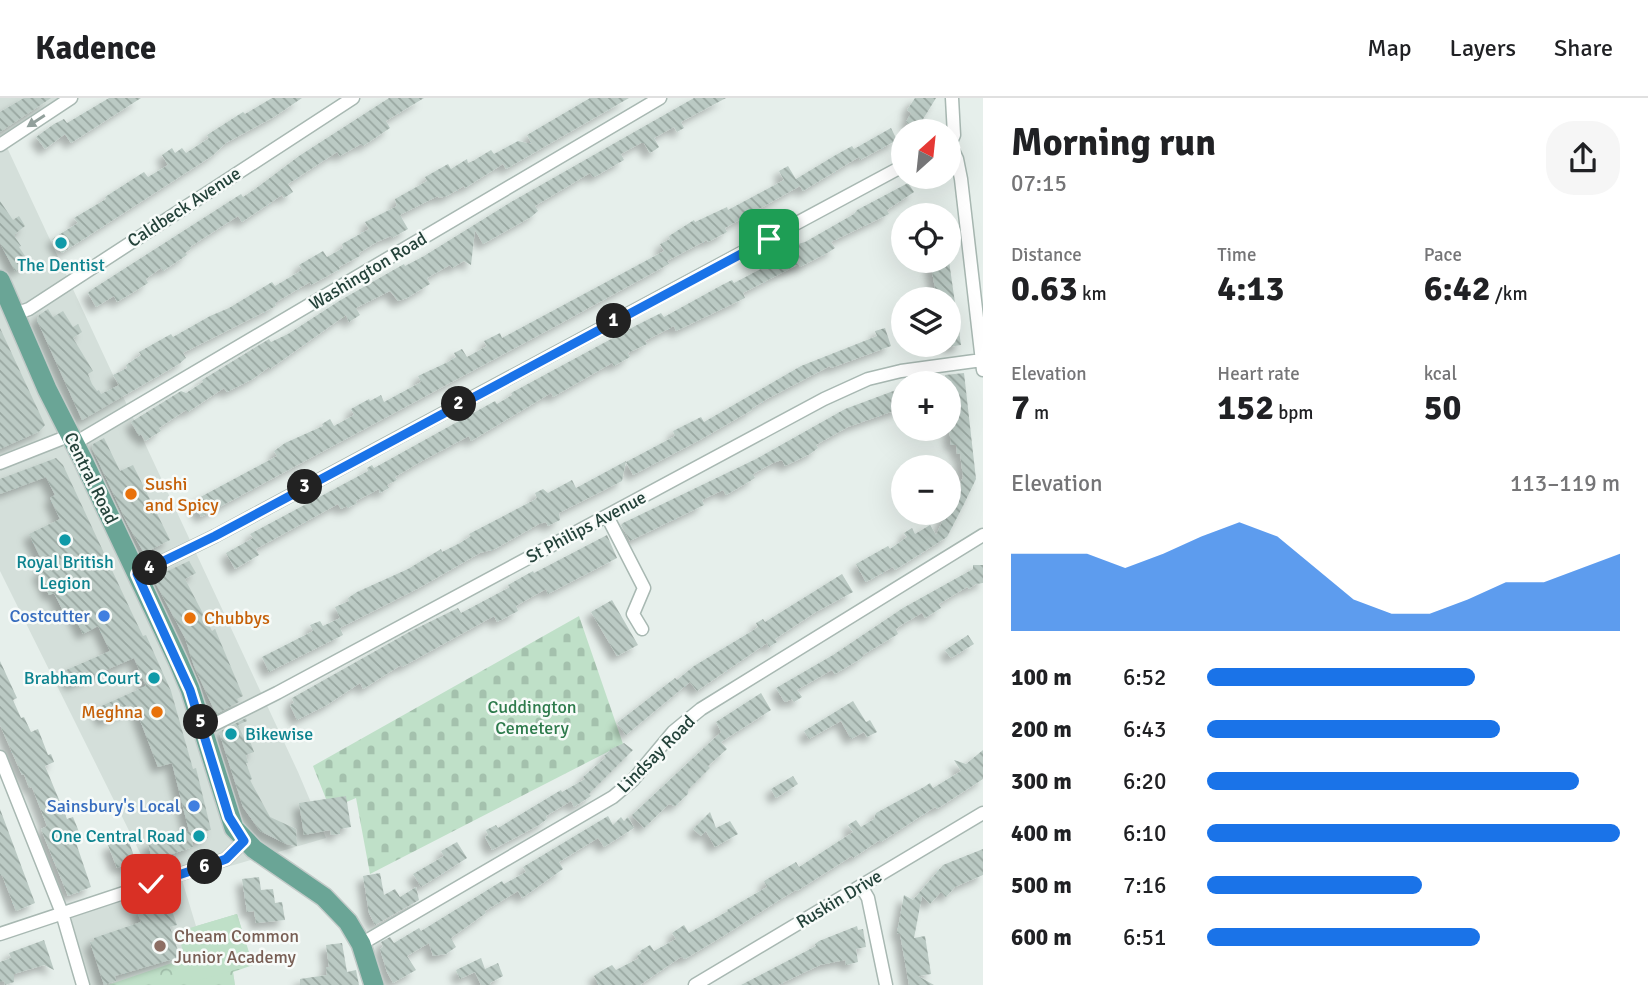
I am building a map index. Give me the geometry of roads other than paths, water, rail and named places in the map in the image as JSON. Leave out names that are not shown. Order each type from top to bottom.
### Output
[{"type":"main road","name":"Central Road","points":[[0,280],[42,379],[182,670],[229,817],[244,841],[324,897],[348,922],[360,944],[374,985]]},
{"type":"street","points":[[0,145],[71,98]]},
{"type":"street","name":"Caldbeck Avenue","points":[[15,314],[29,309],[353,98]]},
{"type":"street","name":"Washington Road","points":[[0,463],[73,439],[660,98]]},
{"type":"street","points":[[952,98],[953,119]]},
{"type":"street","points":[[137,574],[215,536],[891,172]]},
{"type":"street","points":[[961,179],[982,365]]},
{"type":"street","name":"St Philips Avenue","points":[[203,730],[277,693],[824,399],[868,379],[901,371],[982,365]]},
{"type":"street","points":[[607,516],[644,589],[633,614],[642,629]]},
{"type":"street","name":"Lindsay Road","points":[[360,944],[613,797],[633,780],[673,732],[701,709],[983,535]]},
{"type":"street","points":[[0,757],[62,913],[83,985]]},
{"type":"street","name":"Ruskin Drive","points":[[695,985],[983,813]]},
{"type":"street","points":[[0,934],[226,859],[244,841]]},
{"type":"street","points":[[861,886],[867,898],[886,985]]},
{"type":"place","name":"The Dentist","points":[[61,243]]},
{"type":"place","name":"Sushi and Spicy","points":[[131,494]]},
{"type":"place","name":"Royal British Legion","points":[[65,540]]},
{"type":"place","name":"Costcutter","points":[[104,616]]},
{"type":"place","name":"Chubbys","points":[[190,618]]},
{"type":"place","name":"Brabham Court","points":[[154,678]]},
{"type":"place","name":"Meghna","points":[[157,712]]},
{"type":"place","name":"Bikewise","points":[[231,734]]},
{"type":"place","name":"Sainsbury's Local","points":[[194,806]]},
{"type":"place","name":"One Central Road","points":[[199,836]]},
{"type":"place","name":"Cheam Common Junior Academy","points":[[160,946]]},
{"type":"park label","name":"Cuddington Cemetery","points":[[532,717]]}]
